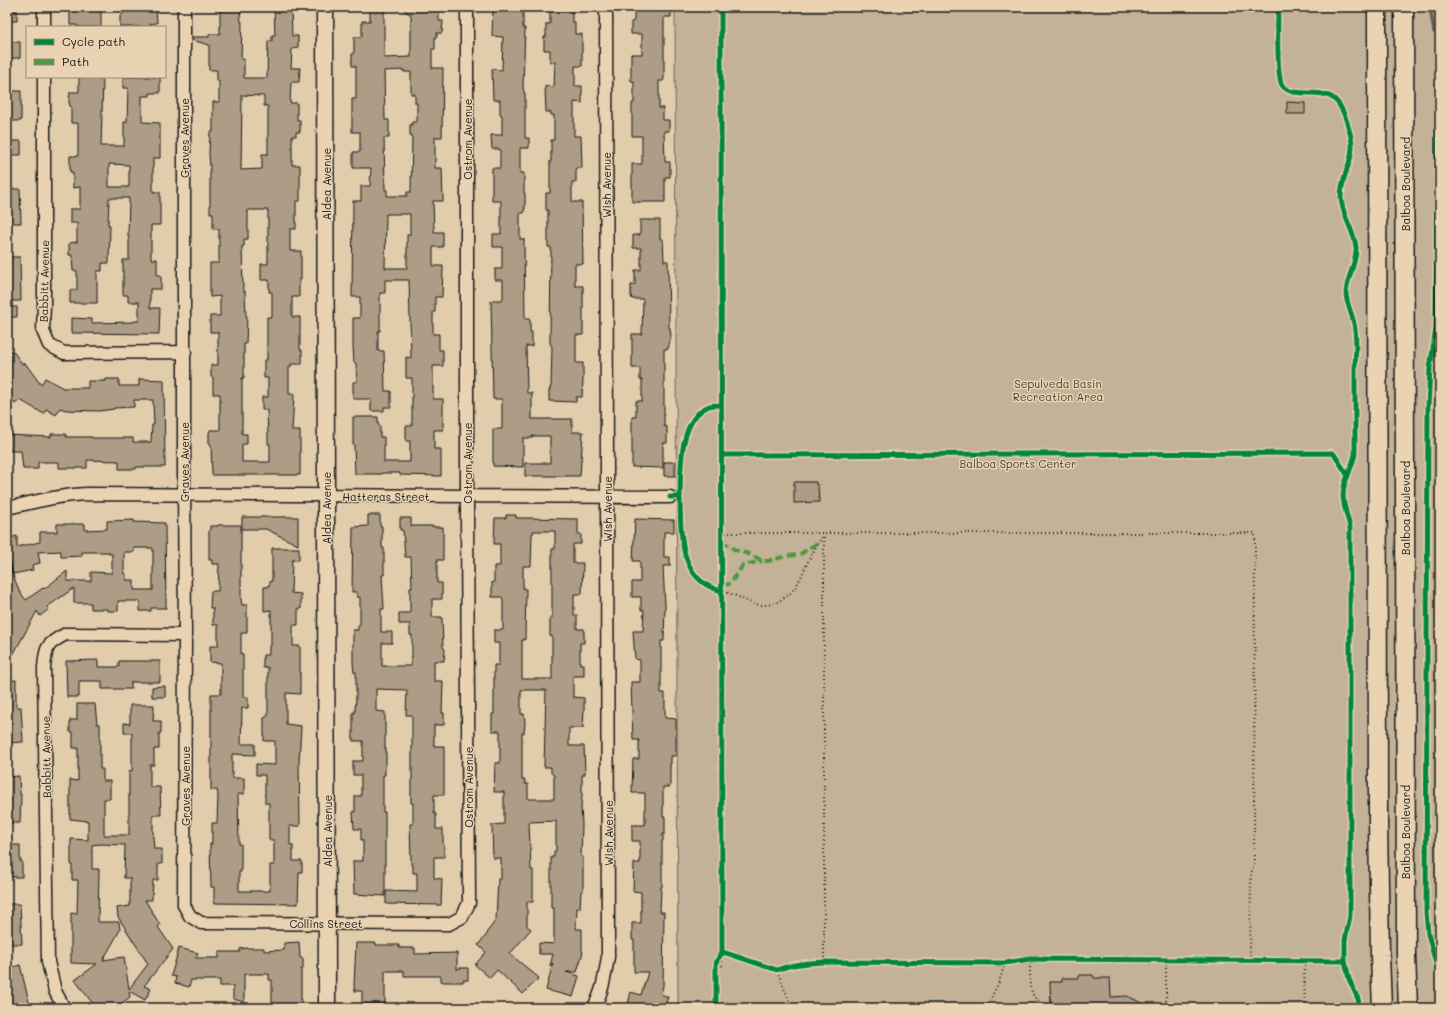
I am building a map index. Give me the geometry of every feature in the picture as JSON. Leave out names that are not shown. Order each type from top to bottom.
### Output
[{"type":"main road","points":[[1377,7],[1378,820],[1382,1008]]},
{"type":"main road","name":"Balboa Boulevard","points":[[1404,7],[1405,820],[1408,1008]]},
{"type":"main road","points":[[1377,64],[1405,64]]},
{"type":"main road","points":[[1378,491],[1405,491]]},
{"type":"main road","points":[[1378,820],[1405,820]]},
{"type":"main road","points":[[1380,955],[1406,955]]},
{"type":"street","points":[[44,7],[44,26]]},
{"type":"street","name":"Graves Avenue","points":[[184,7],[184,905],[190,916]]},
{"type":"street","name":"Aldea Avenue","points":[[325,7],[327,1008]]},
{"type":"street","name":"Ostrom Avenue","points":[[462,917],[469,903],[467,7]]},
{"type":"street","name":"Wish Avenue","points":[[594,1008],[605,979],[608,957],[606,7]]},
{"type":"street","name":"Babbitt Avenue","points":[[44,78],[43,331],[49,345],[64,353],[184,352]]},
{"type":"street","name":"Hatteras Street","points":[[7,508],[69,495],[87,494],[670,497]]},
{"type":"street","name":"Babbitt Avenue","points":[[64,1008],[56,991],[48,962],[44,668],[46,652],[52,641],[66,634],[185,636]]},
{"type":"street","name":"Collins Street","points":[[190,916],[201,923],[449,924],[462,917]]},
{"type":"path","points":[[721,397],[721,412]]},
{"type":"path","points":[[721,405],[710,405],[695,418],[688,428],[681,454],[681,529],[690,568],[700,581],[711,589],[734,595],[750,603],[762,605],[778,602],[789,594],[797,584],[824,534]]},
{"type":"path","points":[[721,525],[721,536],[824,534],[1254,533],[1254,863],[1251,875],[1250,960]]},
{"type":"path","points":[[824,534],[824,962]]},
{"type":"path","points":[[722,586],[722,599]]},
{"type":"path","points":[[722,946],[724,953],[722,967]]},
{"type":"path","points":[[716,965],[717,960],[724,953]]},
{"type":"path","points":[[1030,959],[1030,987],[1034,997],[1044,1006],[1044,1008]]},
{"type":"path","points":[[1024,960],[1038,959]]},
{"type":"path","points":[[1159,960],[1174,960]]},
{"type":"path","points":[[1166,960],[1166,1008]]},
{"type":"path","points":[[1243,960],[1258,960]]},
{"type":"path","points":[[1297,961],[1311,962]]},
{"type":"path","points":[[817,962],[832,962]]},
{"type":"path","points":[[997,962],[1011,962]]},
{"type":"path","points":[[1304,962],[1305,1008]]},
{"type":"path","points":[[986,1008],[999,982],[1005,963]]},
{"type":"path","points":[[777,969],[792,1008]]},
{"type":"green space","name":"Sepulveda Basin Recreation Area","points":[[675,7],[1440,7],[1440,1008],[678,1008]]},
{"type":"building","points":[[124,7],[156,7],[157,23],[150,24],[150,26],[120,26],[120,16],[124,13]]},
{"type":"building","points":[[220,7],[240,7],[242,22],[241,59],[244,59],[244,78],[267,78],[268,41],[272,41],[272,35],[275,35],[274,7],[291,7],[292,36],[298,36],[298,48],[292,49],[291,68],[300,68],[299,82],[291,82],[290,103],[297,103],[297,120],[300,120],[300,132],[296,132],[296,136],[292,136],[292,165],[300,165],[300,201],[296,201],[296,229],[290,229],[290,251],[301,251],[301,280],[299,280],[299,297],[292,297],[292,317],[300,317],[300,350],[302,350],[302,364],[291,364],[291,367],[289,367],[289,394],[294,394],[292,431],[300,431],[300,475],[212,475],[211,444],[209,444],[209,433],[210,430],[220,430],[220,394],[213,394],[211,365],[218,365],[218,332],[210,332],[210,316],[220,316],[220,296],[210,297],[210,263],[219,263],[219,229],[213,229],[213,213],[210,213],[209,153],[210,132],[213,132],[213,102],[219,102],[219,81],[217,81],[217,70],[209,70],[209,45],[192,40],[192,37],[209,37],[209,34],[220,34]],"holes":[[[242,95],[264,96],[264,106],[268,106],[268,154],[262,154],[262,169],[241,170]],[[248,210],[268,210],[268,264],[261,264],[261,280],[269,280],[269,292],[272,292],[272,317],[267,317],[267,360],[264,360],[264,378],[268,378],[268,397],[262,397],[262,410],[267,410],[270,462],[242,462],[242,444],[247,444],[247,434],[242,434],[242,378],[244,378],[244,344],[246,344],[247,316],[245,291],[243,291],[242,246],[244,246],[244,239],[248,239]]]},
{"type":"building","points":[[370,7],[384,7],[384,58],[411,57],[411,15],[400,7],[439,7],[439,21],[443,21],[442,33],[437,33],[437,37],[435,37],[435,49],[432,49],[432,68],[443,68],[442,137],[435,137],[435,168],[442,168],[443,201],[433,201],[434,232],[443,232],[443,247],[433,247],[433,266],[443,266],[442,297],[435,297],[435,312],[433,312],[433,334],[439,334],[439,350],[443,350],[443,366],[433,366],[433,399],[443,399],[443,430],[434,430],[434,449],[441,449],[441,476],[400,475],[400,473],[355,474],[353,417],[378,417],[380,437],[384,437],[384,462],[410,462],[410,441],[406,441],[406,426],[412,426],[412,378],[406,378],[406,357],[411,358],[409,280],[385,280],[385,293],[380,293],[380,331],[378,331],[378,351],[384,351],[385,391],[391,391],[391,407],[384,407],[384,411],[371,411],[371,399],[353,399],[353,382],[357,382],[356,363],[354,363],[353,318],[360,318],[360,297],[352,297],[353,201],[361,201],[361,186],[370,186],[371,168],[353,168],[353,152],[360,152],[360,132],[352,132],[352,99],[356,99],[356,66],[352,66],[352,54],[354,54],[354,37],[362,37],[362,21],[370,21]],"holes":[[[404,70],[404,72],[411,72],[411,94],[415,94],[415,103],[417,103],[417,122],[412,122],[412,125],[410,125],[410,135],[412,135],[411,192],[407,192],[407,196],[387,196],[387,190],[385,190],[384,138],[389,138],[389,120],[385,120],[384,71]],[[386,214],[410,214],[410,235],[407,235],[407,268],[385,268]]]},
{"type":"building","points":[[493,7],[523,8],[523,28],[525,28],[523,87],[525,93],[525,138],[529,138],[529,148],[520,148],[520,173],[524,173],[525,209],[524,213],[520,213],[520,239],[524,239],[525,319],[530,319],[530,332],[532,332],[532,346],[526,346],[527,393],[532,393],[532,419],[572,419],[572,432],[583,432],[580,476],[525,476],[525,463],[550,463],[550,436],[532,436],[532,438],[523,438],[523,467],[493,466],[493,429],[502,429],[502,399],[493,399],[491,301],[503,300],[503,280],[495,280],[495,269],[502,269],[502,247],[493,247],[493,234],[501,234],[501,201],[492,201],[492,168],[500,168],[500,149],[492,149],[491,135],[502,135],[502,115],[500,115],[500,100],[493,100],[492,69],[502,70],[503,37],[492,36]]},
{"type":"building","points":[[550,7],[572,7],[572,22],[575,22],[575,34],[582,34],[582,66],[575,66],[575,86],[582,86],[582,103],[574,102],[574,136],[581,136],[582,168],[576,168],[576,182],[572,182],[572,202],[582,202],[583,264],[575,264],[575,286],[583,286],[583,335],[576,335],[576,363],[583,363],[583,380],[582,397],[576,397],[576,402],[549,401],[552,347],[550,343],[551,247],[548,247],[548,210],[546,210],[546,193],[550,193],[551,140],[554,140],[554,115],[551,115],[551,112],[546,112],[545,86],[554,87],[555,62],[550,62],[550,50],[544,50],[544,37],[546,37],[546,24],[550,24]]},
{"type":"building","points":[[634,7],[671,7],[671,17],[664,17],[664,79],[663,81],[659,81],[659,108],[663,108],[663,120],[669,120],[669,131],[664,131],[665,162],[670,162],[670,177],[665,177],[665,202],[632,202],[632,164],[642,164],[642,136],[632,136],[634,81],[631,81],[631,54],[642,54],[642,34],[631,34],[631,22],[634,21]]},
{"type":"building","points":[[7,10],[17,10],[17,21],[7,21]]},
{"type":"building","points":[[70,11],[101,11],[101,26],[70,25]]},
{"type":"building","points":[[7,42],[20,42],[20,58],[7,58]]},
{"type":"building","points":[[79,78],[103,80],[101,146],[124,146],[124,122],[127,122],[128,88],[123,88],[123,78],[160,78],[160,93],[150,93],[150,96],[142,96],[142,122],[160,123],[160,158],[153,158],[153,192],[160,192],[160,225],[151,225],[151,259],[157,259],[157,275],[161,275],[161,289],[150,289],[150,308],[160,308],[159,334],[71,333],[71,318],[92,319],[92,323],[139,321],[139,302],[128,302],[128,295],[123,295],[123,260],[129,260],[129,198],[109,198],[109,263],[102,263],[102,271],[97,271],[97,303],[70,303],[70,290],[77,290],[77,271],[73,271],[72,255],[69,255],[69,243],[77,242],[77,223],[70,223],[70,209],[80,209],[80,187],[73,188],[73,172],[70,172],[70,156],[78,156],[78,123],[71,123],[71,106],[69,102],[70,92],[79,92]],"holes":[[[109,164],[129,165],[129,187],[109,187]]]},
{"type":"building","points":[[7,91],[21,91],[21,121],[7,121]]},
{"type":"building","points":[[1287,102],[1305,103],[1305,114],[1287,114]]},
{"type":"building","points":[[7,141],[21,141],[21,155],[7,155]]},
{"type":"building","points":[[7,189],[20,189],[21,223],[7,223]]},
{"type":"building","points":[[640,220],[660,220],[660,239],[663,239],[664,261],[668,261],[669,328],[671,336],[668,349],[664,349],[664,425],[667,427],[667,443],[663,443],[663,468],[632,467],[632,417],[636,417],[636,401],[642,401],[642,380],[640,380],[640,368],[632,368],[632,334],[642,334],[643,299],[632,299],[631,296],[631,285],[635,285],[635,270],[641,270],[641,248],[633,248],[633,235],[640,235]]},
{"type":"building","points":[[7,257],[20,257],[21,301],[9,301],[9,288],[7,288]]},
{"type":"building","points":[[7,307],[17,307],[17,317],[7,317]]},
{"type":"building","points":[[13,351],[22,364],[25,363],[41,385],[45,378],[63,388],[88,388],[88,381],[106,381],[106,379],[119,379],[119,386],[139,386],[139,379],[164,380],[165,467],[136,467],[136,469],[119,469],[119,461],[87,460],[87,468],[59,468],[59,462],[38,462],[38,469],[23,469],[21,451],[10,451],[10,449],[7,449],[7,435],[51,437],[51,434],[66,434],[66,437],[133,438],[133,442],[151,442],[152,425],[154,425],[153,400],[134,400],[134,407],[114,408],[99,411],[66,410],[60,408],[56,415],[46,409],[44,414],[20,400],[15,404],[7,393],[7,355]]},
{"type":"building","points":[[664,462],[675,462],[675,476],[664,476]]},
{"type":"building","points":[[794,482],[816,482],[816,485],[818,485],[819,502],[794,503]]},
{"type":"building","points":[[368,515],[380,515],[380,526],[382,526],[382,548],[384,548],[384,575],[382,575],[384,609],[381,609],[381,632],[392,632],[392,643],[382,643],[382,666],[411,666],[412,658],[412,635],[410,635],[410,624],[399,624],[399,613],[410,613],[410,588],[412,588],[411,557],[405,557],[403,530],[400,530],[400,518],[411,518],[411,526],[443,527],[443,560],[437,560],[437,583],[442,583],[442,599],[432,599],[432,617],[442,617],[443,648],[445,650],[444,661],[434,661],[434,681],[443,681],[442,713],[444,713],[444,725],[434,725],[434,746],[444,746],[444,795],[434,795],[436,829],[443,829],[444,857],[434,857],[434,878],[442,879],[441,905],[386,904],[386,891],[417,892],[417,873],[413,873],[413,865],[411,865],[410,824],[413,824],[413,803],[411,803],[412,715],[406,715],[407,690],[376,689],[376,711],[385,712],[386,765],[385,775],[383,775],[383,812],[385,812],[385,896],[354,894],[353,861],[363,861],[363,840],[361,840],[361,829],[354,829],[353,812],[355,812],[355,796],[361,796],[361,775],[353,775],[353,761],[363,761],[363,741],[353,741],[353,712],[355,713],[356,672],[354,672],[353,663],[353,630],[358,630],[358,625],[360,625],[360,597],[357,597],[357,592],[352,592],[353,527],[368,526]]},
{"type":"building","points":[[506,515],[516,515],[516,518],[578,519],[578,534],[581,534],[581,544],[573,544],[573,563],[583,563],[582,594],[574,594],[574,615],[577,615],[577,629],[584,629],[584,643],[580,643],[580,664],[584,664],[584,676],[573,676],[573,697],[584,698],[583,728],[569,728],[569,746],[584,746],[585,773],[582,775],[581,806],[583,891],[581,891],[580,908],[577,908],[576,929],[582,929],[583,952],[577,972],[566,972],[579,976],[573,997],[546,990],[553,963],[550,966],[553,954],[539,954],[539,943],[554,944],[554,908],[551,908],[551,857],[554,857],[554,851],[556,851],[556,821],[529,822],[531,870],[533,870],[533,902],[527,902],[527,926],[531,929],[510,954],[539,978],[523,994],[497,970],[490,978],[475,965],[486,952],[478,945],[496,920],[498,879],[501,879],[501,858],[493,858],[492,825],[504,824],[504,792],[494,792],[495,763],[500,763],[500,731],[492,731],[492,714],[494,714],[494,665],[499,665],[499,643],[494,643],[494,630],[503,630],[503,599],[502,597],[492,597],[492,582],[494,582],[494,566],[500,566],[500,544],[494,544],[495,518],[506,518]],"holes":[[[533,531],[555,531],[555,549],[552,549],[552,618],[550,618],[550,636],[552,636],[552,679],[522,679],[522,640],[525,640],[526,589],[523,589],[523,566],[531,566]],[[521,690],[546,690],[544,767],[551,767],[551,773],[554,775],[554,799],[528,799],[528,784],[525,784],[525,780],[522,780],[522,733],[524,733],[525,722],[524,714],[521,714]]]},
{"type":"building","points":[[242,517],[298,517],[298,545],[266,529],[242,529]]},
{"type":"building","points":[[635,519],[674,520],[674,532],[664,532],[664,557],[670,557],[670,566],[663,566],[665,606],[664,641],[661,641],[661,693],[665,693],[665,718],[676,719],[676,756],[671,756],[670,787],[663,787],[663,817],[665,817],[665,834],[663,834],[662,841],[662,887],[660,912],[664,912],[663,986],[661,994],[668,997],[664,1008],[627,1008],[631,992],[641,995],[648,972],[634,972],[634,940],[632,940],[632,923],[641,923],[641,892],[633,891],[634,863],[640,863],[640,841],[632,841],[632,825],[645,825],[645,793],[632,793],[633,759],[639,759],[639,740],[633,740],[631,682],[640,682],[640,660],[635,659],[633,631],[643,631],[644,610],[641,610],[641,597],[632,597],[632,582],[640,582],[640,561],[633,561]]},
{"type":"building","points":[[134,520],[134,522],[165,523],[166,608],[151,608],[151,611],[140,611],[140,601],[118,601],[118,611],[91,609],[91,603],[74,603],[74,588],[47,607],[49,609],[40,616],[37,611],[7,666],[7,561],[19,591],[26,600],[43,588],[44,589],[67,571],[67,581],[91,581],[91,572],[112,573],[112,554],[109,554],[109,552],[82,552],[82,556],[61,557],[61,551],[38,552],[40,563],[32,565],[33,570],[13,574],[7,539],[17,536],[17,547],[40,542],[40,532],[57,532],[57,524],[85,524],[85,530],[107,529],[107,521]],"holes":[[[134,548],[153,548],[153,590],[134,590],[134,580],[126,580],[126,574],[124,574],[124,552],[134,552]]]},
{"type":"building","points":[[241,525],[241,600],[242,605],[247,605],[247,633],[241,633],[241,654],[243,654],[243,697],[248,697],[248,708],[242,708],[241,744],[255,744],[255,755],[232,754],[232,778],[244,778],[244,794],[238,794],[239,844],[241,844],[239,891],[270,891],[270,865],[274,865],[274,840],[269,840],[269,803],[265,803],[265,775],[256,775],[256,764],[275,765],[275,741],[264,741],[264,718],[268,716],[268,667],[263,668],[263,655],[269,655],[269,646],[271,646],[271,610],[264,611],[264,587],[268,587],[268,585],[270,585],[270,581],[272,581],[272,548],[299,548],[299,560],[292,560],[291,593],[301,594],[301,609],[298,609],[298,625],[293,625],[293,646],[300,646],[300,694],[286,693],[286,724],[301,726],[299,762],[300,826],[290,826],[290,845],[293,845],[293,861],[302,861],[302,872],[299,872],[298,904],[214,903],[214,887],[211,887],[210,844],[212,844],[212,823],[217,823],[218,795],[217,790],[211,790],[211,694],[221,694],[221,663],[210,662],[210,646],[218,646],[218,625],[213,625],[213,608],[210,608],[211,591],[218,591],[219,564],[212,564],[212,560],[209,560],[209,530],[210,526]]},
{"type":"building","points":[[98,660],[98,667],[119,667],[119,661],[160,661],[160,682],[131,682],[131,689],[102,689],[102,681],[79,681],[79,697],[67,697],[66,661]]},
{"type":"building","points":[[7,680],[16,680],[16,707],[21,707],[23,742],[7,743]]},
{"type":"building","points":[[165,686],[165,697],[152,697],[152,687]]},
{"type":"building","points":[[77,704],[95,704],[97,724],[100,724],[100,769],[103,769],[103,781],[110,781],[110,799],[104,799],[104,835],[129,835],[129,771],[132,771],[132,733],[124,733],[124,723],[130,724],[130,705],[154,705],[153,721],[161,721],[159,749],[154,749],[154,765],[150,765],[150,787],[160,787],[161,815],[153,815],[153,836],[154,849],[162,849],[162,864],[158,864],[158,880],[153,880],[152,900],[145,900],[160,925],[158,927],[173,949],[144,986],[151,989],[145,1000],[129,991],[130,997],[115,1008],[96,1008],[75,980],[97,964],[71,963],[71,913],[77,914],[78,880],[72,880],[71,839],[88,840],[88,821],[70,819],[70,780],[78,781],[78,748],[73,748],[73,732],[70,732],[70,720],[77,720]],"holes":[[[92,845],[125,845],[124,878],[130,878],[130,906],[117,908],[118,917],[148,964],[129,989],[124,957],[103,960],[120,930],[119,922],[98,922],[99,869],[92,869]]]},
{"type":"building","points":[[19,776],[21,794],[20,823],[7,823],[7,777]]},
{"type":"building","points":[[7,845],[20,845],[22,877],[7,877]]},
{"type":"building","points":[[7,904],[20,904],[22,944],[7,944]]},
{"type":"building","points":[[299,942],[300,958],[303,958],[303,969],[301,969],[301,1008],[272,1008],[272,980],[269,980],[269,974],[244,974],[244,1002],[233,999],[233,986],[220,986],[220,980],[191,980],[189,987],[175,983],[176,977],[171,976],[179,948],[198,953],[196,958],[219,958],[219,952],[240,952],[240,949],[247,948],[264,948],[264,951],[284,950],[284,943]]},
{"type":"building","points":[[356,943],[399,945],[399,948],[415,948],[415,954],[457,953],[457,970],[459,968],[468,968],[468,980],[463,980],[463,982],[444,982],[441,981],[441,976],[404,976],[404,971],[385,971],[385,1004],[362,1004],[362,991],[355,991],[354,986]]},
{"type":"building","points":[[20,965],[29,1002],[7,1008],[7,969]]},
{"type":"building","points":[[1079,975],[1093,975],[1094,978],[1110,978],[1111,997],[1127,996],[1153,1008],[1051,1008],[1050,982],[1062,982],[1062,978],[1079,978]]},
{"type":"waterway","points":[[1430,7],[1434,32]]},
{"type":"marked path","points":[[721,544],[731,546],[735,550],[752,555],[762,561],[768,561],[786,556],[799,555],[819,542]]},
{"type":"marked path","points":[[722,585],[730,584],[743,565],[762,561]]},
{"type":"cycle path","points":[[716,1008],[716,965],[717,960],[722,953],[721,7]]},
{"type":"cycle path","points":[[1278,7],[1278,60],[1282,85],[1292,92],[1327,95],[1333,98],[1344,114],[1352,142],[1352,150],[1341,189],[1343,211],[1353,235],[1356,247],[1355,259],[1346,288],[1346,294],[1356,335],[1356,345],[1355,454],[1343,492],[1350,527],[1350,916],[1345,940],[1345,961],[1349,979],[1358,999],[1360,1008]]},
{"type":"cycle path","points":[[1439,7],[1436,328],[1430,368],[1428,407],[1426,912],[1428,934],[1440,978]]},
{"type":"cycle path","points":[[680,497],[681,460],[686,433],[699,413],[709,406],[721,405]]},
{"type":"cycle path","points":[[721,455],[1332,453],[1348,476]]},
{"type":"cycle path","points":[[670,497],[680,497],[682,540],[685,554],[690,566],[697,577],[708,586],[722,591]]},
{"type":"cycle path","points":[[722,953],[777,970],[794,965],[824,962],[1005,963],[1030,959],[1345,961]]},
{"type":"park label","name":"Balboa Sports Center","points":[[1018,463]]}]
